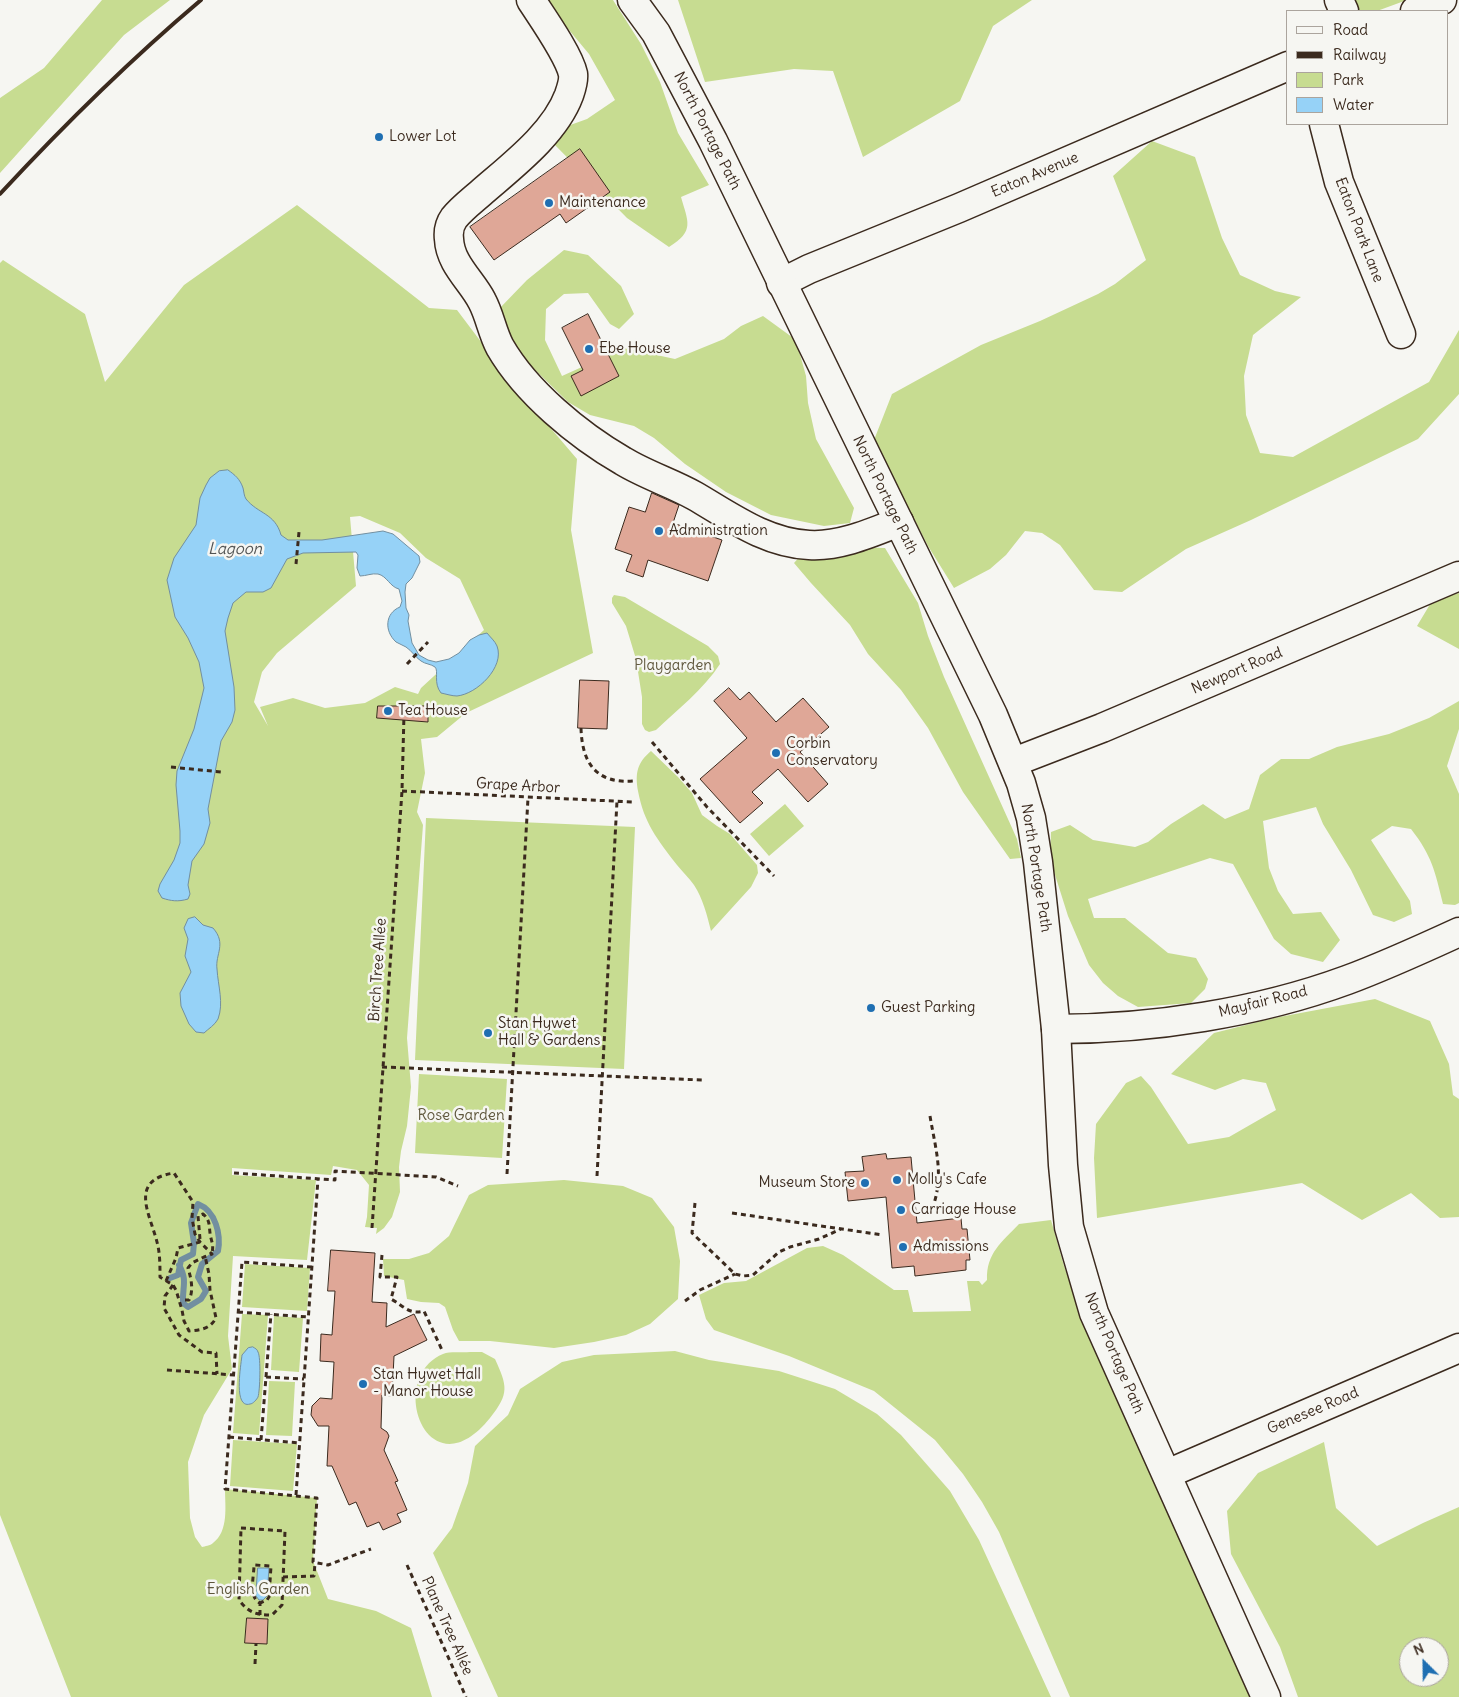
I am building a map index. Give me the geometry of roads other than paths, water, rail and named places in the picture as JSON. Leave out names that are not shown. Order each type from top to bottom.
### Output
[{"type":"street","points":[[531,0],[554,36],[573,74],[569,94],[559,115],[549,129],[514,164],[462,209],[453,220],[448,231],[452,254],[479,295],[499,345],[512,365],[562,418],[593,442],[624,462],[695,496],[741,524],[769,537],[789,544],[811,546],[862,536],[899,522]]},
{"type":"street","name":"North Portage Path","points":[[632,0],[656,33],[678,72],[993,715],[1014,762],[1031,818],[1038,862],[1056,1029],[1063,1165],[1069,1226],[1094,1313],[1266,1697]]},
{"type":"street","points":[[1417,10],[1442,0]]},
{"type":"street","name":"Eaton Avenue","points":[[781,283],[1286,67]]},
{"type":"street","name":"Eaton Park Lane","points":[[1324,125],[1339,182],[1401,334]]},
{"type":"street","name":"Newport Road","points":[[1014,762],[1102,728],[1459,576]]},
{"type":"street","name":"Mayfair Road","points":[[1056,1029],[1093,1029],[1161,1024],[1281,1000],[1346,980],[1459,932]]},
{"type":"street","name":"Genesee Road","points":[[1167,1474],[1459,1348]]},
{"type":"water","name":"Lagoon","points":[[228,470],[240,482],[246,499],[275,522],[281,535],[288,540],[322,540],[383,531],[393,534],[419,556],[420,562],[412,578],[406,584],[405,592],[412,643],[419,655],[436,662],[449,659],[459,653],[470,640],[487,633],[497,646],[497,662],[488,678],[473,690],[457,696],[441,693],[437,685],[435,667],[423,662],[405,646],[396,642],[389,633],[388,623],[391,613],[400,607],[402,601],[399,589],[378,574],[360,576],[357,568],[358,555],[356,552],[303,553],[287,559],[271,588],[263,592],[246,592],[233,603],[225,631],[234,687],[235,710],[232,722],[221,741],[208,809],[210,823],[204,844],[192,861],[188,885],[190,894],[188,899],[181,901],[172,900],[162,898],[158,891],[174,860],[180,843],[176,785],[177,771],[194,729],[204,688],[199,662],[188,638],[175,617],[167,580],[174,558],[196,525],[200,498],[206,485],[210,478],[219,471]]},
{"type":"water","points":[[195,917],[203,925],[213,928],[220,944],[217,964],[221,1001],[220,1013],[217,1021],[204,1033],[196,1032],[189,1024],[181,1006],[180,993],[191,972],[185,956],[188,939],[184,928],[188,919]]},
{"type":"water","points":[[253,1347],[259,1355],[259,1394],[254,1402],[245,1404],[241,1400],[239,1385],[242,1355],[248,1348]]},
{"type":"water","points":[[258,1568],[269,1568],[267,1596],[263,1600],[259,1600],[256,1596]]},
{"type":"waterway","points":[[170,1278],[178,1275],[181,1260],[193,1254],[194,1243],[191,1223],[198,1204],[204,1207],[213,1218],[218,1231],[219,1245],[218,1251],[202,1264],[198,1277],[206,1291],[201,1299],[188,1307],[183,1303],[184,1280],[182,1271],[179,1265]]},
{"type":"railway","points":[[0,194],[98,94],[148,46],[201,0]]},
{"type":"place","name":"Lower Lot","points":[[379,137]]},
{"type":"place","name":"Maintenance","points":[[549,203]]},
{"type":"place","name":"Ebe House","points":[[589,349]]},
{"type":"place","name":"Administration","points":[[659,531]]},
{"type":"place","name":"Tea House","points":[[388,711]]},
{"type":"place","name":"Corbin Conservatory","points":[[776,753]]},
{"type":"place","name":"Guest Parking","points":[[871,1008]]},
{"type":"place","name":"Stan Hywet Hall & Gardens","points":[[488,1033]]},
{"type":"place","name":"Molly's Cafe","points":[[897,1180]]},
{"type":"place","name":"Museum Store","points":[[865,1183]]},
{"type":"place","name":"Carriage House","points":[[901,1210]]},
{"type":"place","name":"Admissions","points":[[903,1247]]},
{"type":"place","name":"Stan Hywet Hall - Manor House","points":[[363,1384]]},
{"type":"park label","name":"Playgarden","points":[[673,666]]},
{"type":"park label","name":"Rose Garden","points":[[461,1116]]},
{"type":"park label","name":"English Garden","points":[[258,1590]]}]
